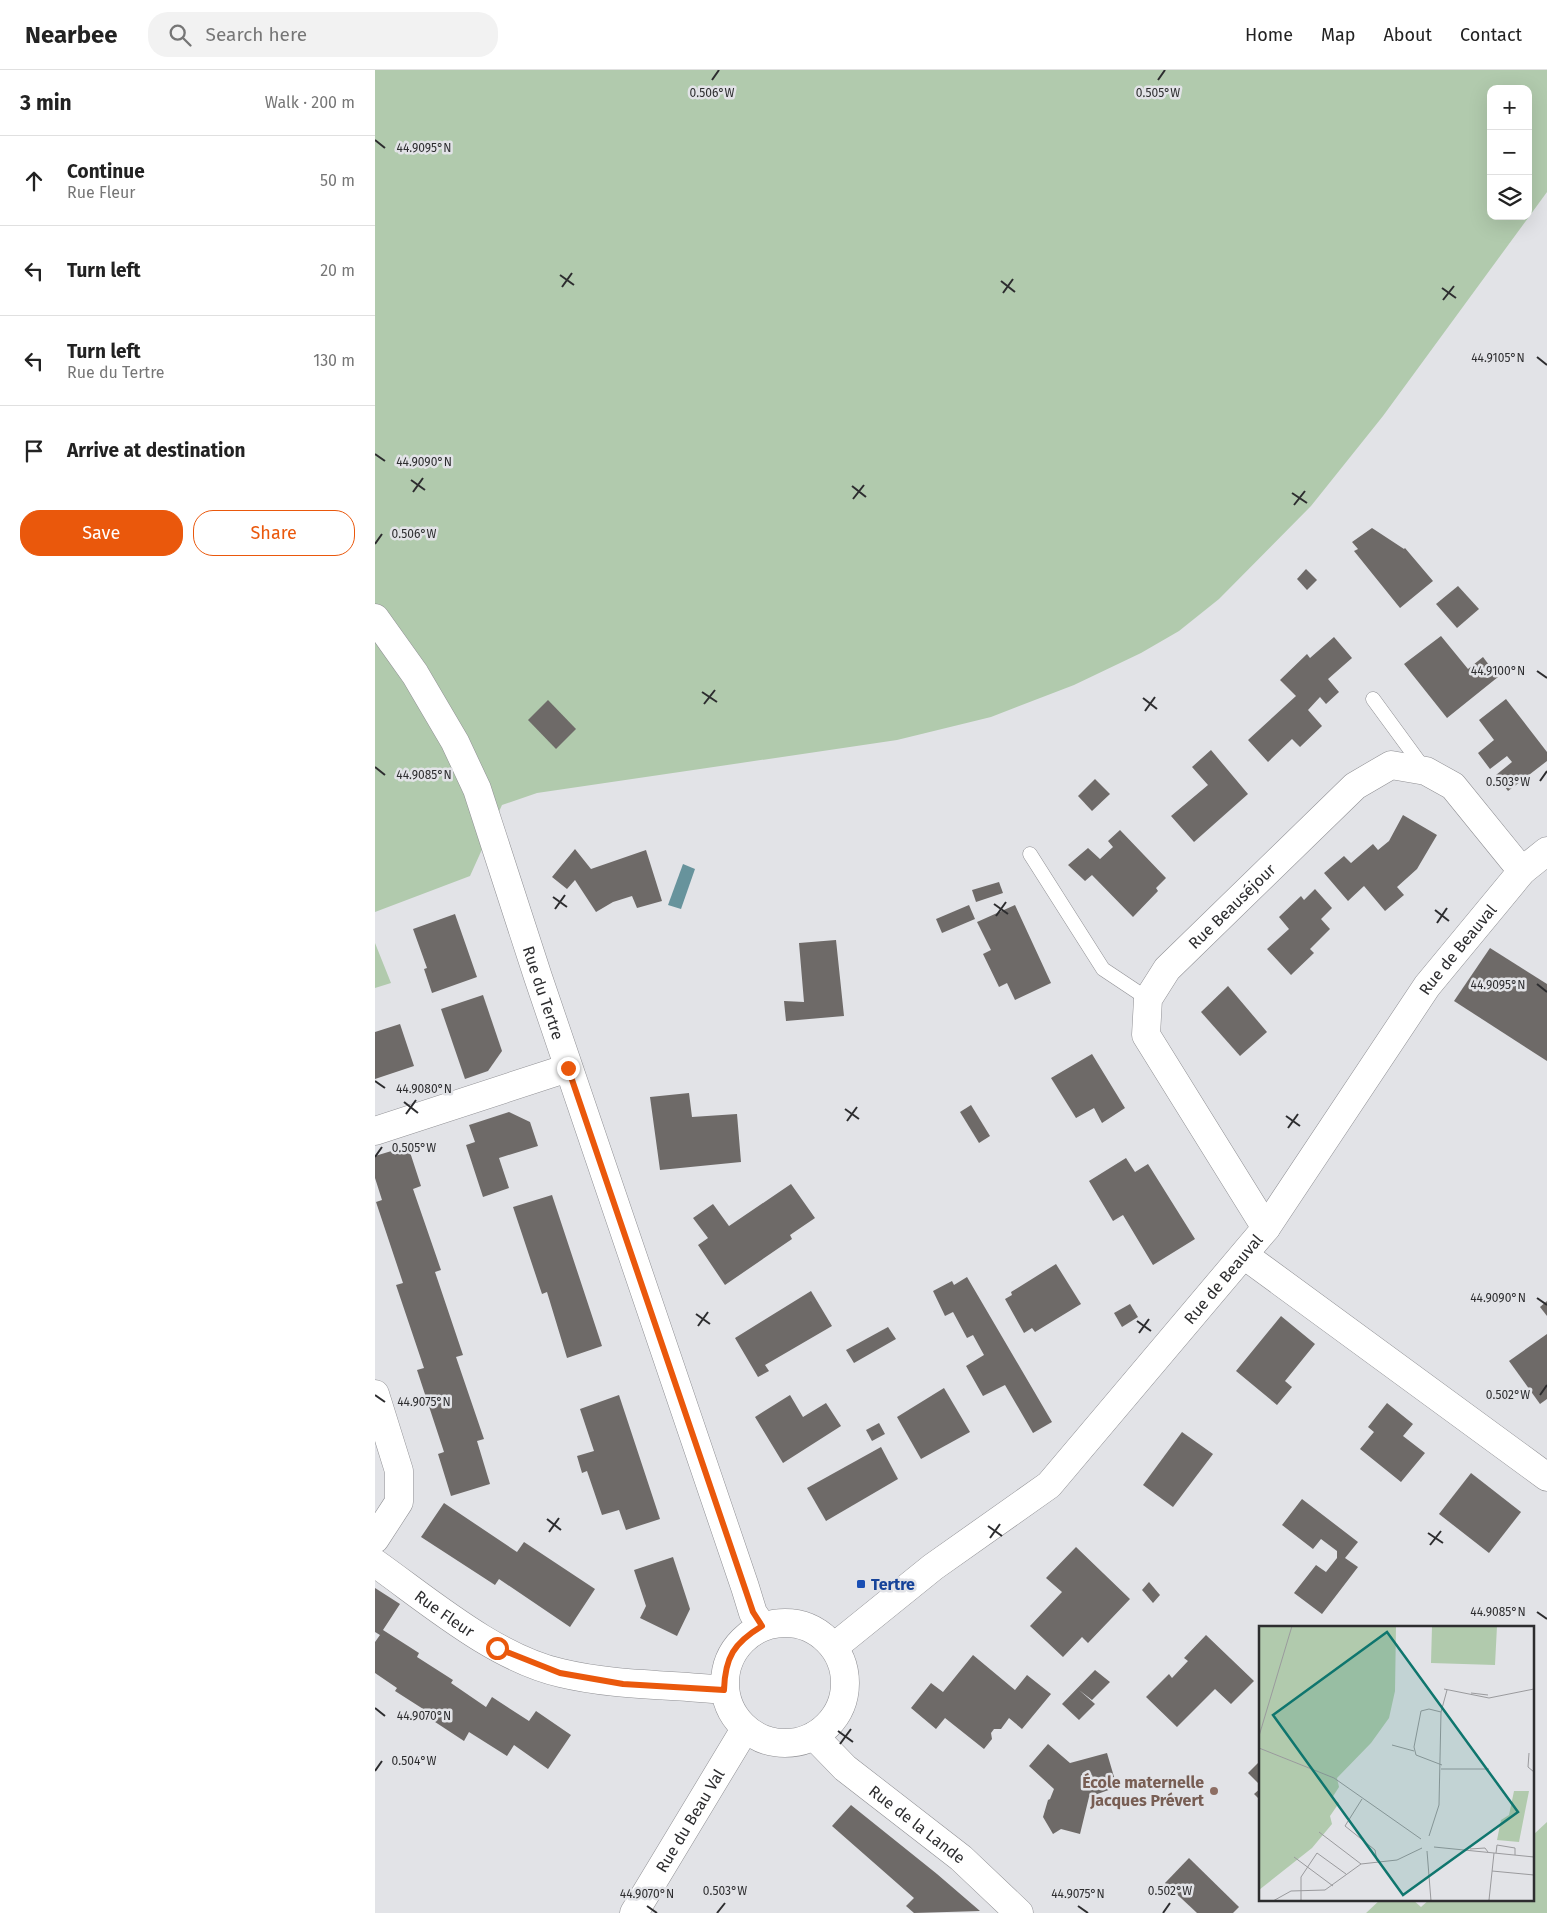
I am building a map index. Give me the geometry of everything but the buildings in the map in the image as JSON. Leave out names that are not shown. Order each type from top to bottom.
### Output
[{"type":"street","name":"Rue du Tertre","points":[[375,618],[420,683],[455,742],[477,789],[568,1068],[758,1619]]},
{"type":"street","name":"Rue Beauséjour","points":[[1266,1228],[1146,1035],[1148,999],[1167,969],[1355,786],[1391,765],[1426,771],[1453,786],[1523,871]]},
{"type":"street","name":"Rue de Beauval","points":[[834,1647],[933,1567],[1049,1485],[1266,1228],[1427,986],[1523,871],[1547,852]]},
{"type":"street","points":[[375,1131],[568,1068]]},
{"type":"street","points":[[1244,1254],[1547,1477]]},
{"type":"street","points":[[375,1394],[399,1471],[399,1502],[375,1539]]},
{"type":"street","name":"Rue Fleur","points":[[375,1563],[497,1648],[560,1673],[623,1684],[724,1690]]},
{"type":"street","points":[[758,1619],[801,1624],[820,1633],[834,1647],[843,1666],[846,1686],[843,1700],[830,1724],[813,1736],[797,1742],[778,1743],[761,1739],[745,1729],[735,1718],[724,1690],[725,1670],[732,1652],[758,1619]]},
{"type":"street","name":"Rue du Beau Val","points":[[634,1913],[745,1729]]},
{"type":"street","name":"Rue de la Lande","points":[[813,1736],[845,1768],[961,1858],[1019,1913]]},
{"type":"lane","points":[[1373,699],[1426,771]]},
{"type":"lane","points":[[1030,854],[1103,969],[1148,999]]},
{"type":"green space","points":[[375,70],[1547,70],[1547,192],[1532,212],[1532,85],[1487,85],[1487,220],[1526,220],[1383,416],[1311,506],[1219,599],[1179,631],[1141,653],[1074,685],[991,717],[897,740],[537,793],[502,805],[470,876],[375,912]]},
{"type":"green space","points":[[375,943],[391,983],[375,988]]},
{"type":"green space","points":[[1547,1822],[1547,1913],[1366,1913],[1380,1900],[1413,1900],[1421,1907],[1429,1900],[1535,1900],[1535,1833]]},
{"type":"water","points":[[683,864],[695,869],[681,909],[668,905]]},
{"type":"place","name":"Tertre","points":[[861,1584]]},
{"type":"place","name":"École maternelle Jacques Prévert","points":[[1214,1791]]},
{"type":"route","points":[[497,1648],[560,1673],[623,1684],[724,1690],[725,1670],[732,1652],[745,1636],[762,1626],[753,1612],[568,1068]]}]
